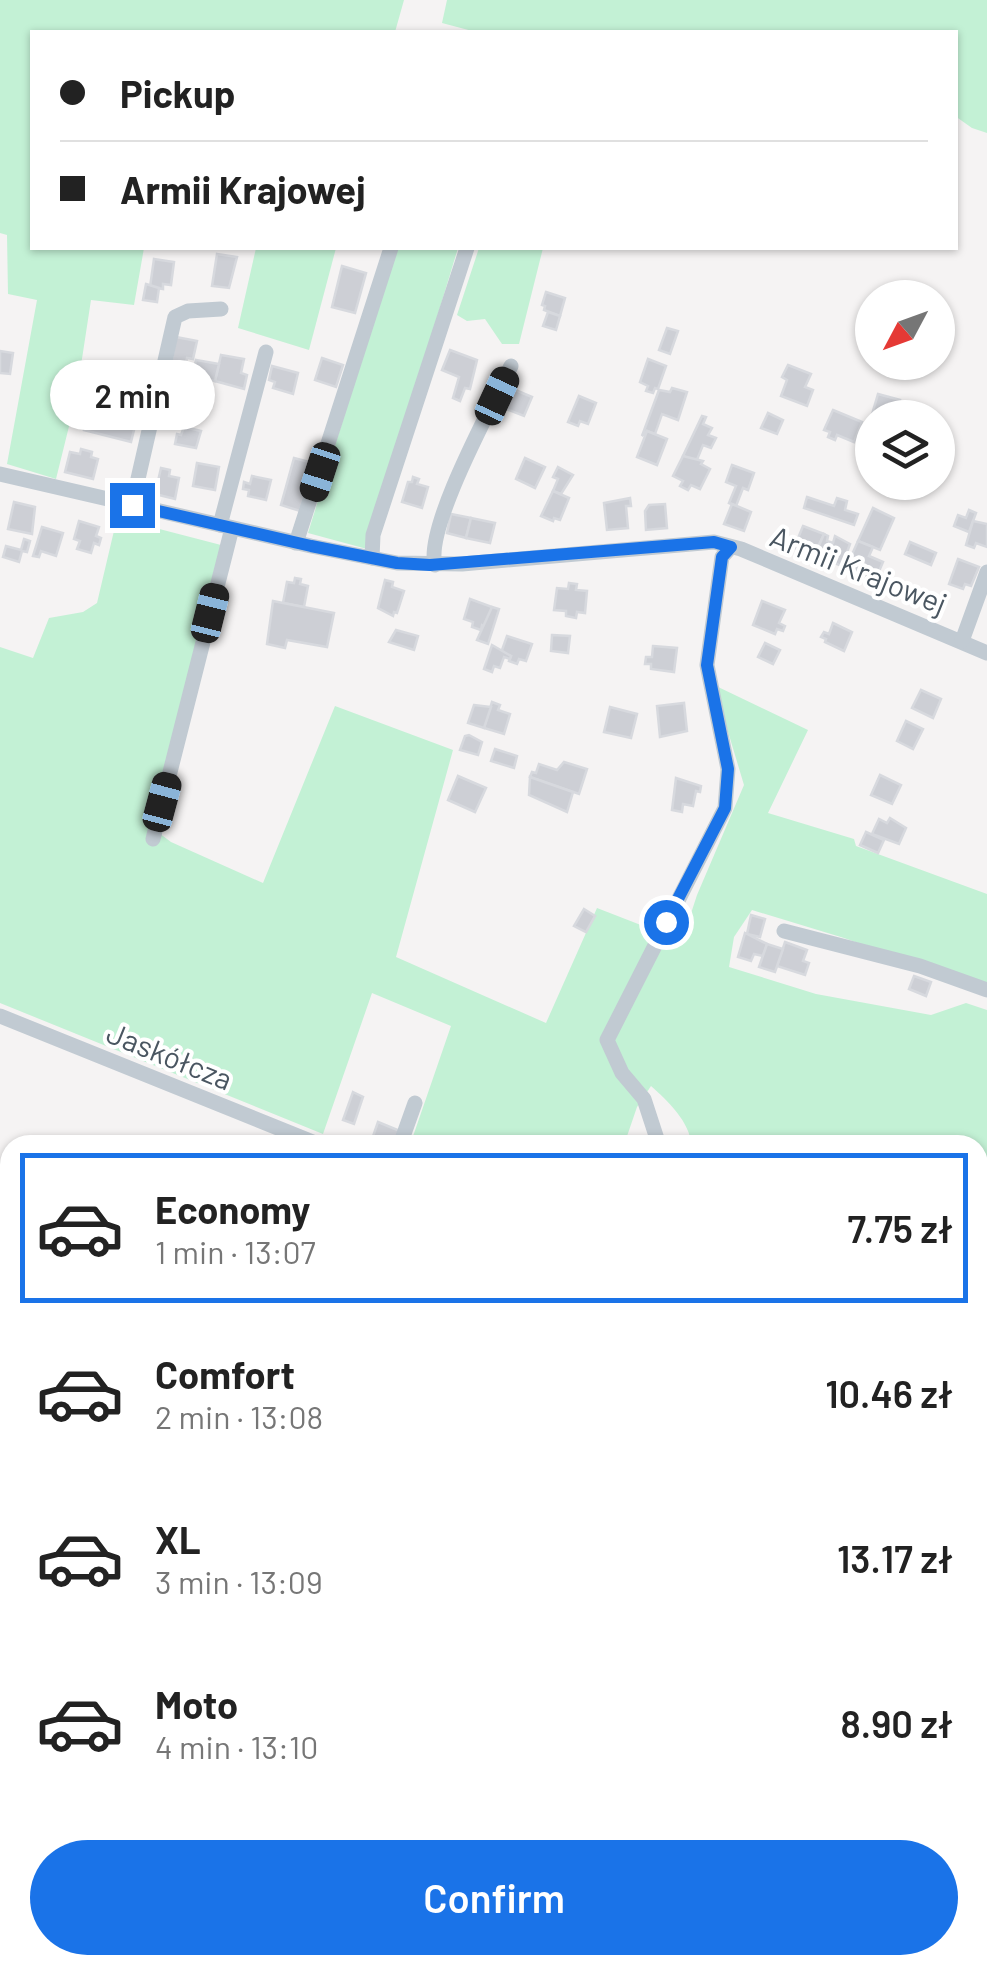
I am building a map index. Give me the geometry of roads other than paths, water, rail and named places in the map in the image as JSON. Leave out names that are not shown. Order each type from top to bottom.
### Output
[{"type":"street","points":[[296,543],[390,250]]},
{"type":"street","points":[[372,558],[379,517],[466,250]]},
{"type":"street","points":[[132,505],[175,317],[188,311],[221,309]]},
{"type":"street","points":[[152,839],[266,352]]},
{"type":"street","points":[[436,565],[432,553],[442,515],[511,366]]},
{"type":"street","name":"Armii Krajowej","points":[[0,474],[296,543],[372,558],[436,565],[714,542],[987,653]]},
{"type":"street","points":[[656,1135],[644,1099],[622,1073],[608,1040],[725,808],[728,769],[707,665],[722,557],[731,547]]},
{"type":"street","points":[[962,641],[987,572]]},
{"type":"street","points":[[784,931],[920,966],[987,990]]},
{"type":"street","name":"Jaskółcza","points":[[0,1016],[295,1135]]},
{"type":"street","points":[[404,1135],[416,1103]]}]
